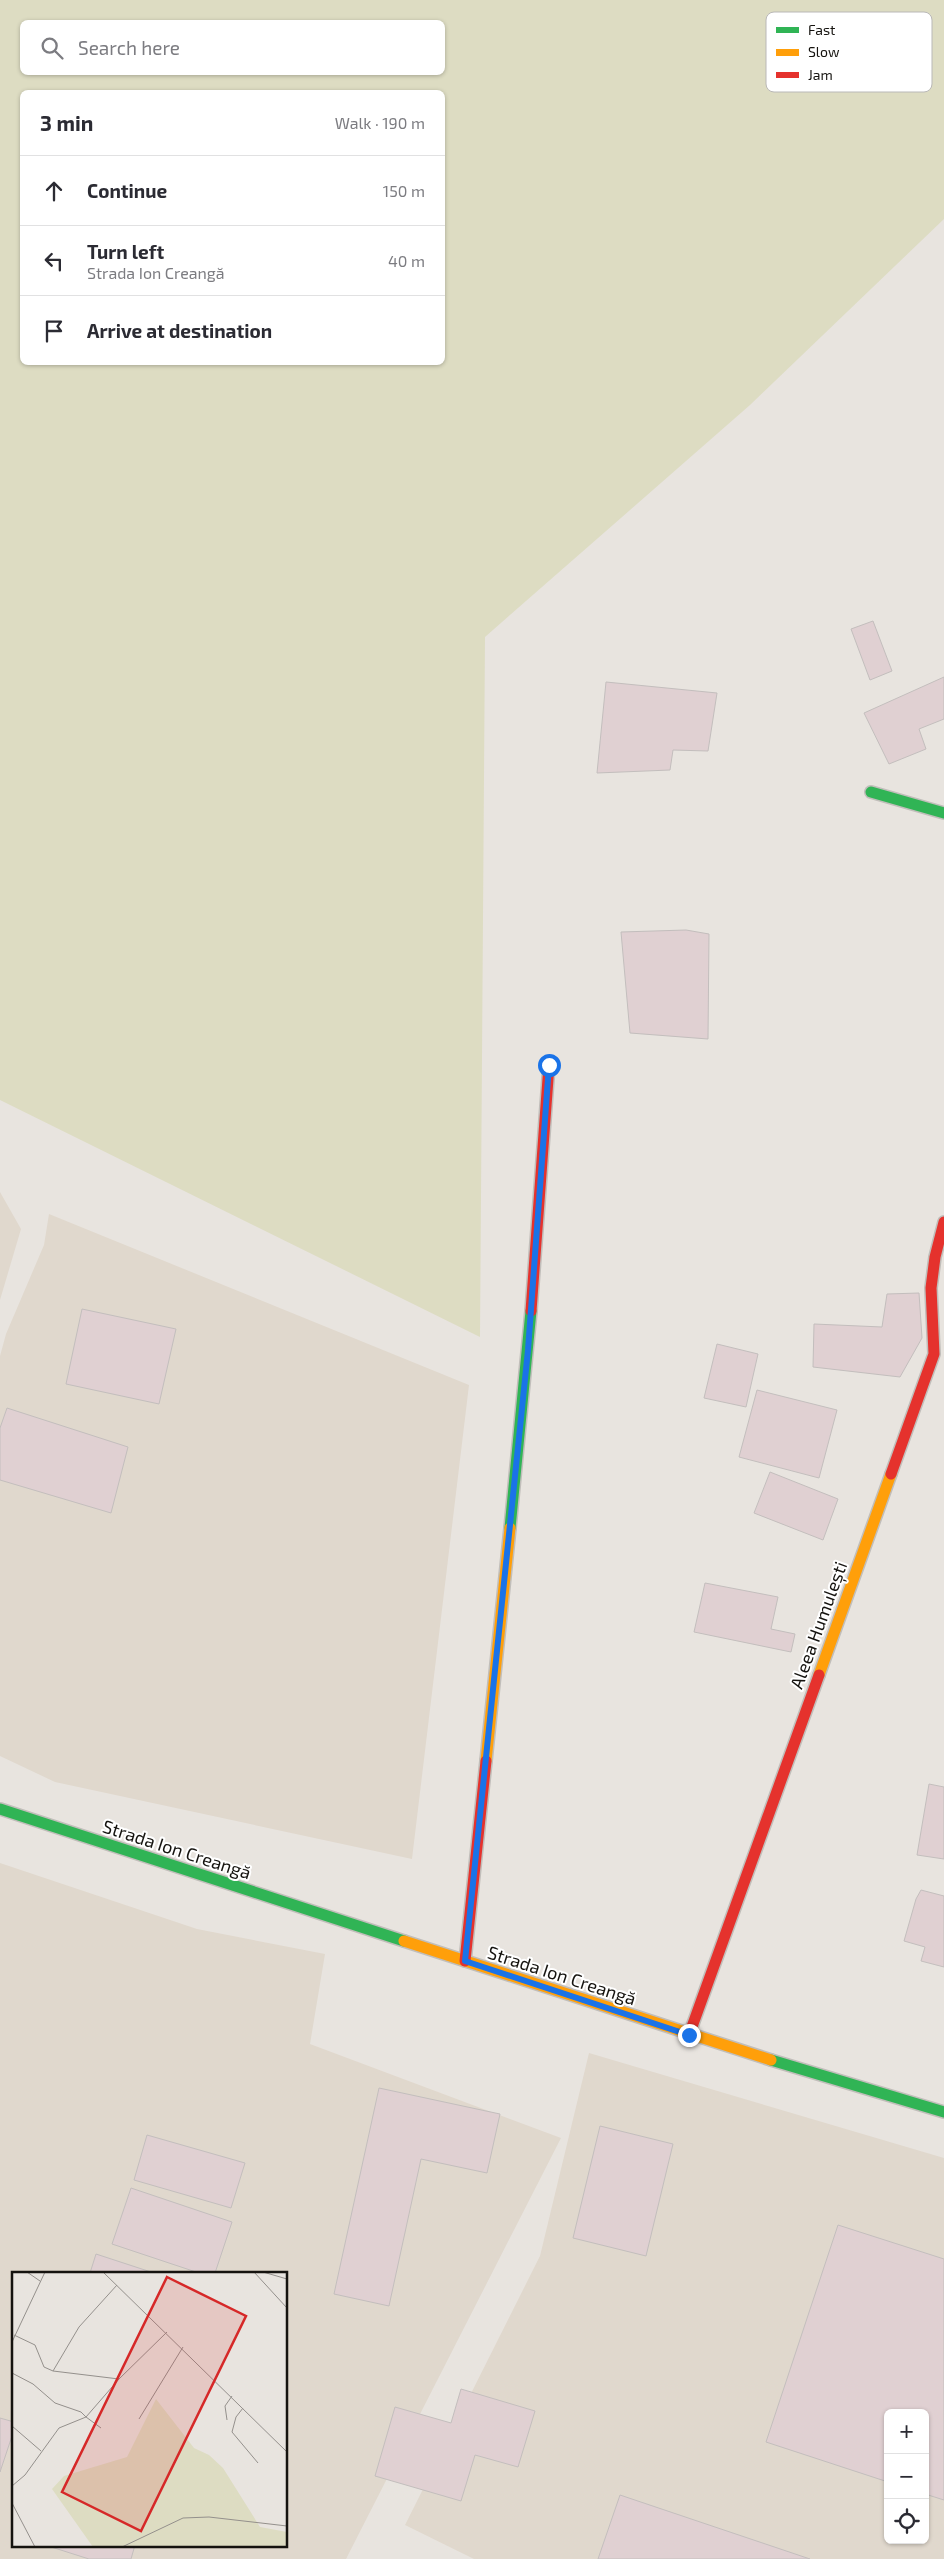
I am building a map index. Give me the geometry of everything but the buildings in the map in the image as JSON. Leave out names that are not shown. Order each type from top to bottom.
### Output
[{"type":"street","points":[[871,792],[944,813]]},
{"type":"street","points":[[465,1961],[528,1350],[549,1065]]},
{"type":"street","name":"Aleea Humulești","points":[[689,2035],[934,1354],[930,1298],[933,1259],[944,1222]]},
{"type":"street","name":"Strada Ion Creangă","points":[[0,1809],[689,2035],[944,2112]]},
{"type":"shaded area","points":[[0,1192],[21,1229],[0,1300]]},
{"type":"shaded area","points":[[49,1214],[469,1385],[412,1859],[55,1782],[0,1756],[0,1356],[6,1334],[44,1245]]},
{"type":"shaded area","points":[[0,1863],[197,1929],[325,1954],[310,2044],[561,2138],[346,2559],[0,2559]]},
{"type":"shaded area","points":[[589,2053],[944,2158],[944,2559],[474,2559],[405,2525],[540,2256]]},
{"type":"green space","points":[[0,0],[944,0],[944,219],[750,405],[485,637],[480,1337],[0,1100]]},
{"type":"traffic: fast","points":[[871,792],[944,813]]},
{"type":"traffic: fast","points":[[510,1528],[531,1311]]},
{"type":"traffic: fast","points":[[0,1809],[404,1941]]},
{"type":"traffic: fast","points":[[771,2060],[944,2112]]},
{"type":"traffic: slow","points":[[819,1675],[891,1474]]},
{"type":"traffic: slow","points":[[486,1761],[510,1528]]},
{"type":"traffic: slow","points":[[404,1941],[771,2060]]},
{"type":"traffic: jam","points":[[531,1311],[549,1065]]},
{"type":"traffic: jam","points":[[891,1474],[934,1354],[931,1288],[935,1257],[944,1222]]},
{"type":"traffic: jam","points":[[689,2035],[819,1675]]},
{"type":"traffic: jam","points":[[465,1961],[486,1761]]},
{"type":"route","points":[[549,1065],[539,1175],[528,1350],[465,1961],[689,2035]]}]
